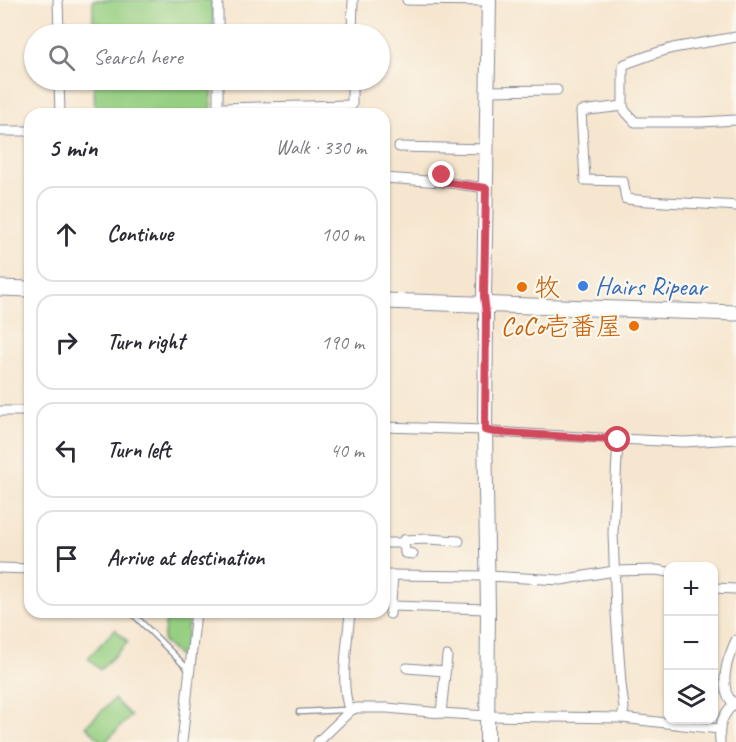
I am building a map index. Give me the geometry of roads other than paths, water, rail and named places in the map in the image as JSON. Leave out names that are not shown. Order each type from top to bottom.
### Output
[{"type":"main road","points":[[0,288],[24,289]]},
{"type":"main road","points":[[390,301],[736,313]]},
{"type":"street","points":[[58,0],[59,24]]},
{"type":"street","points":[[218,0],[218,24]]},
{"type":"street","points":[[352,24],[353,0]]},
{"type":"street","points":[[407,0],[489,0],[485,304],[487,742]]},
{"type":"street","points":[[736,37],[656,52],[622,66],[623,106],[635,122],[736,120]]},
{"type":"street","points":[[59,90],[60,108]]},
{"type":"street","points":[[218,90],[218,108]]},
{"type":"street","points":[[285,108],[352,105],[352,90]]},
{"type":"street","points":[[488,91],[543,95],[557,90]]},
{"type":"street","points":[[623,106],[582,111],[585,180],[623,181],[626,199],[736,206]]},
{"type":"street","points":[[0,130],[24,131]]},
{"type":"street","points":[[399,147],[487,149]]},
{"type":"street","points":[[390,177],[402,175],[442,178],[486,188]]},
{"type":"street","points":[[0,411],[24,411]]},
{"type":"street","points":[[390,427],[485,430],[618,440],[684,442],[736,439]]},
{"type":"street","points":[[618,440],[613,533],[624,708],[622,718]]},
{"type":"street","points":[[390,543],[428,539],[459,541]]},
{"type":"street","points":[[404,540],[405,553],[413,554]]},
{"type":"street","points":[[0,568],[24,569]]},
{"type":"street","points":[[390,575],[488,576],[561,580],[614,571],[664,571]]},
{"type":"street","points":[[718,588],[736,589]]},
{"type":"street","points":[[390,610],[451,612],[488,609]]},
{"type":"street","points":[[182,742],[194,618]]},
{"type":"street","points":[[350,618],[345,675],[346,702],[350,711]]},
{"type":"street","points":[[720,742],[719,729],[723,718],[735,703],[726,693],[726,680],[727,662],[736,640]]},
{"type":"street","points":[[441,713],[447,656]]},
{"type":"street","points":[[407,668],[444,671]]},
{"type":"street","points":[[318,742],[356,708],[387,708],[487,716],[622,718],[719,729]]},
{"type":"lane","points":[[137,618],[189,670]]},
{"type":"lane","points":[[299,712],[350,711]]},
{"type":"place","name":"Hairs Ripear","points":[[583,286]]},
{"type":"place","name":"牧","points":[[522,287]]},
{"type":"place","name":"CoCo壱番屋","points":[[634,326]]}]
